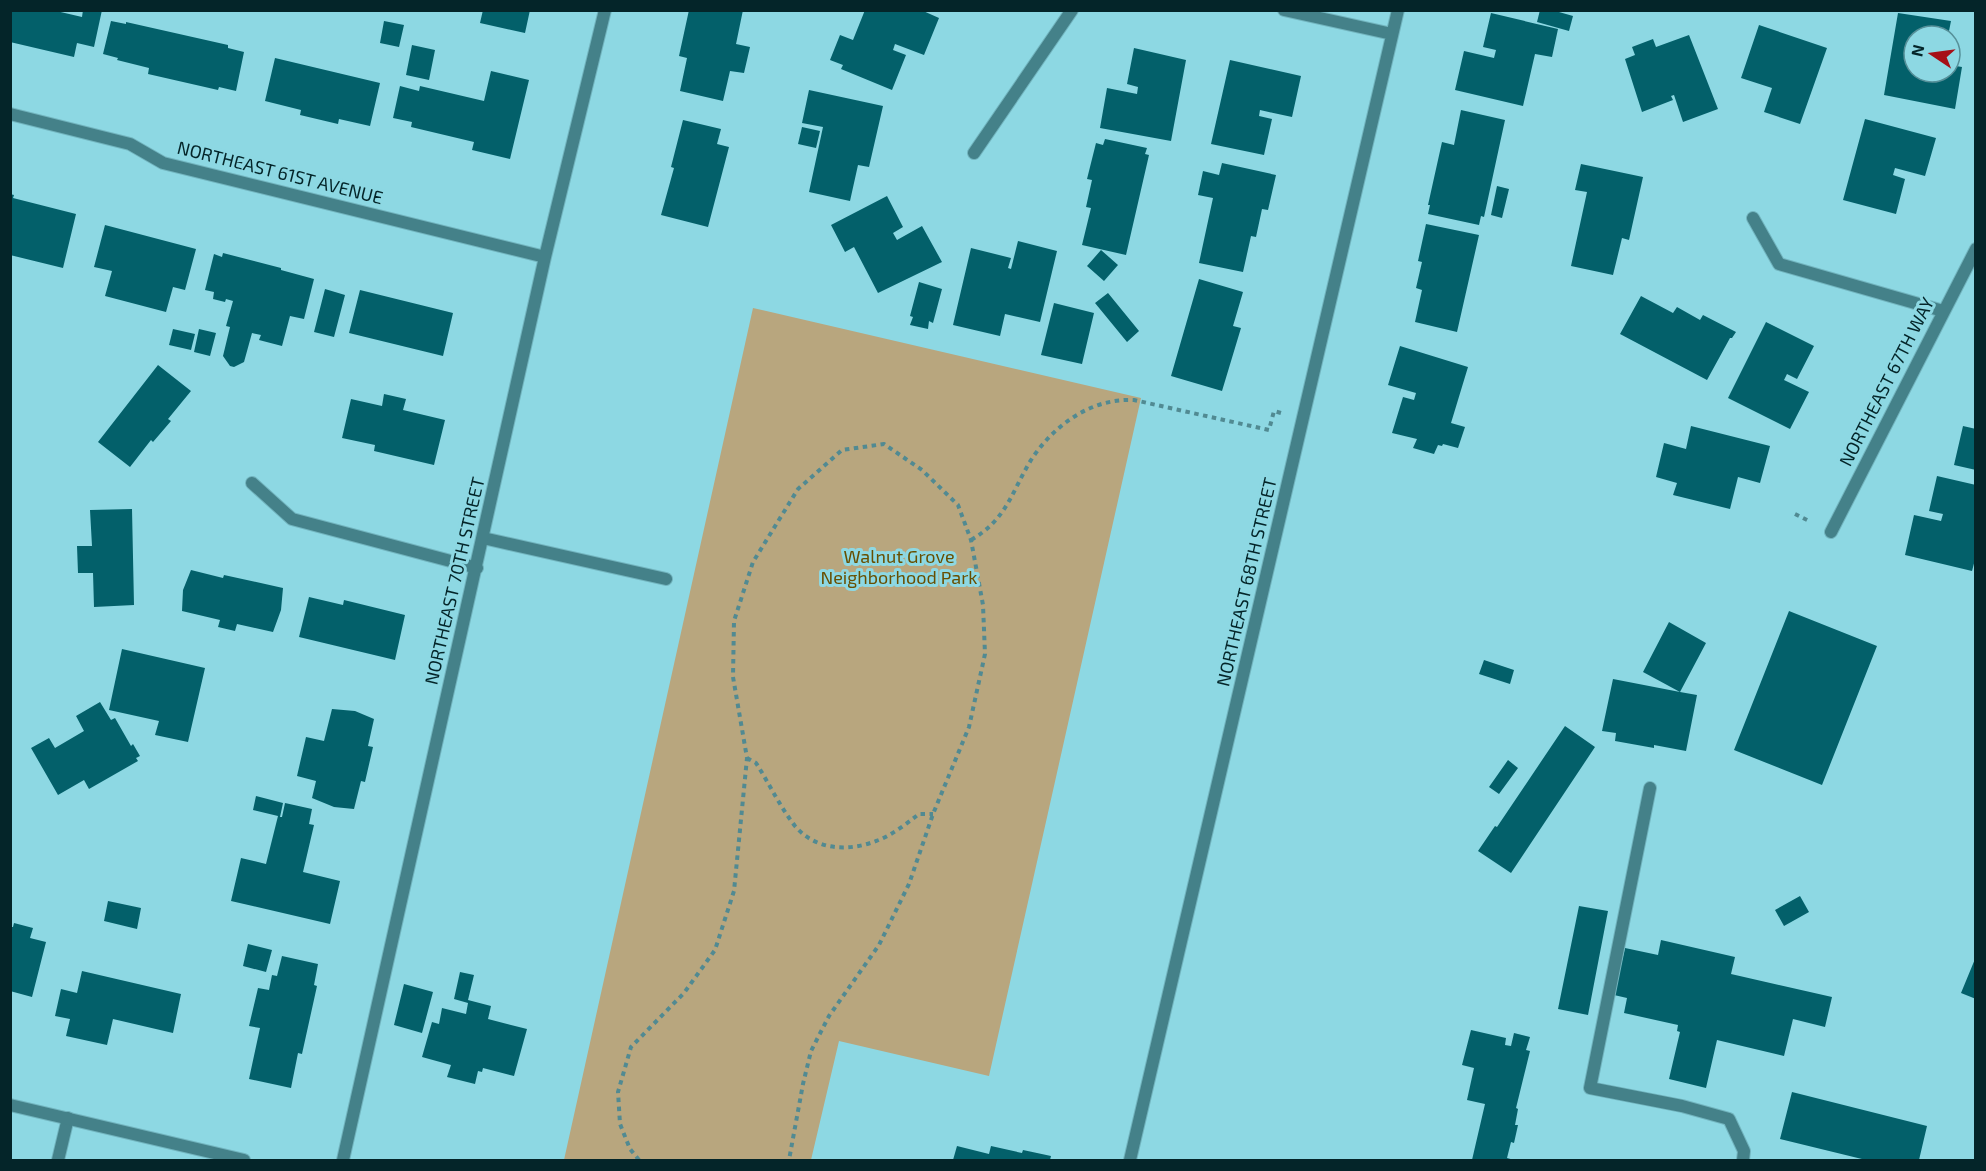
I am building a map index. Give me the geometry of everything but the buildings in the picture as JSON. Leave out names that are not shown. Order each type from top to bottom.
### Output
[{"type":"street","name":"NORTHEAST 70TH STREET","points":[[343,1161],[545,257],[605,10]]},
{"type":"street","points":[[974,153],[1072,10]]},
{"type":"street","points":[[1284,10],[1392,34]]},
{"type":"street","name":"NORTHEAST 68TH STREET","points":[[1130,1161],[1398,10]]},
{"type":"street","name":"NORTHEAST 61ST AVENUE","points":[[10,114],[130,144],[162,163],[545,257]]},
{"type":"street","points":[[1753,218],[1779,264],[1943,311]]},
{"type":"street","name":"NORTHEAST 67TH WAY","points":[[1831,532],[1976,249]]},
{"type":"street","points":[[252,483],[292,519],[477,568]]},
{"type":"street","points":[[483,538],[666,579]]},
{"type":"street","points":[[1650,788],[1590,1088],[1729,1119],[1744,1151],[1743,1161]]},
{"type":"street","points":[[10,1105],[244,1161]]},
{"type":"street","points":[[58,1161],[68,1118]]},
{"type":"path","points":[[971,540],[985,532],[1000,517],[1031,461],[1052,434],[1079,413],[1097,405],[1134,400],[1269,430]]},
{"type":"path","points":[[639,1161],[630,1149],[620,1124],[618,1092],[631,1047],[684,993],[715,950],[734,891],[747,758],[733,677],[734,621],[753,562],[798,489],[842,450],[884,444],[922,470],[958,506],[971,540],[983,605],[985,654],[969,728],[933,814],[909,884],[879,945],[829,1016],[811,1051],[789,1161]]},
{"type":"path","points":[[747,758],[756,763],[796,827],[818,845],[843,848],[876,841],[919,814],[933,814]]},
{"type":"green space","name":"Walnut Grove Neighborhood Park","points":[[753,308],[1141,398],[989,1076],[839,1041],[811,1160],[564,1160]]}]
